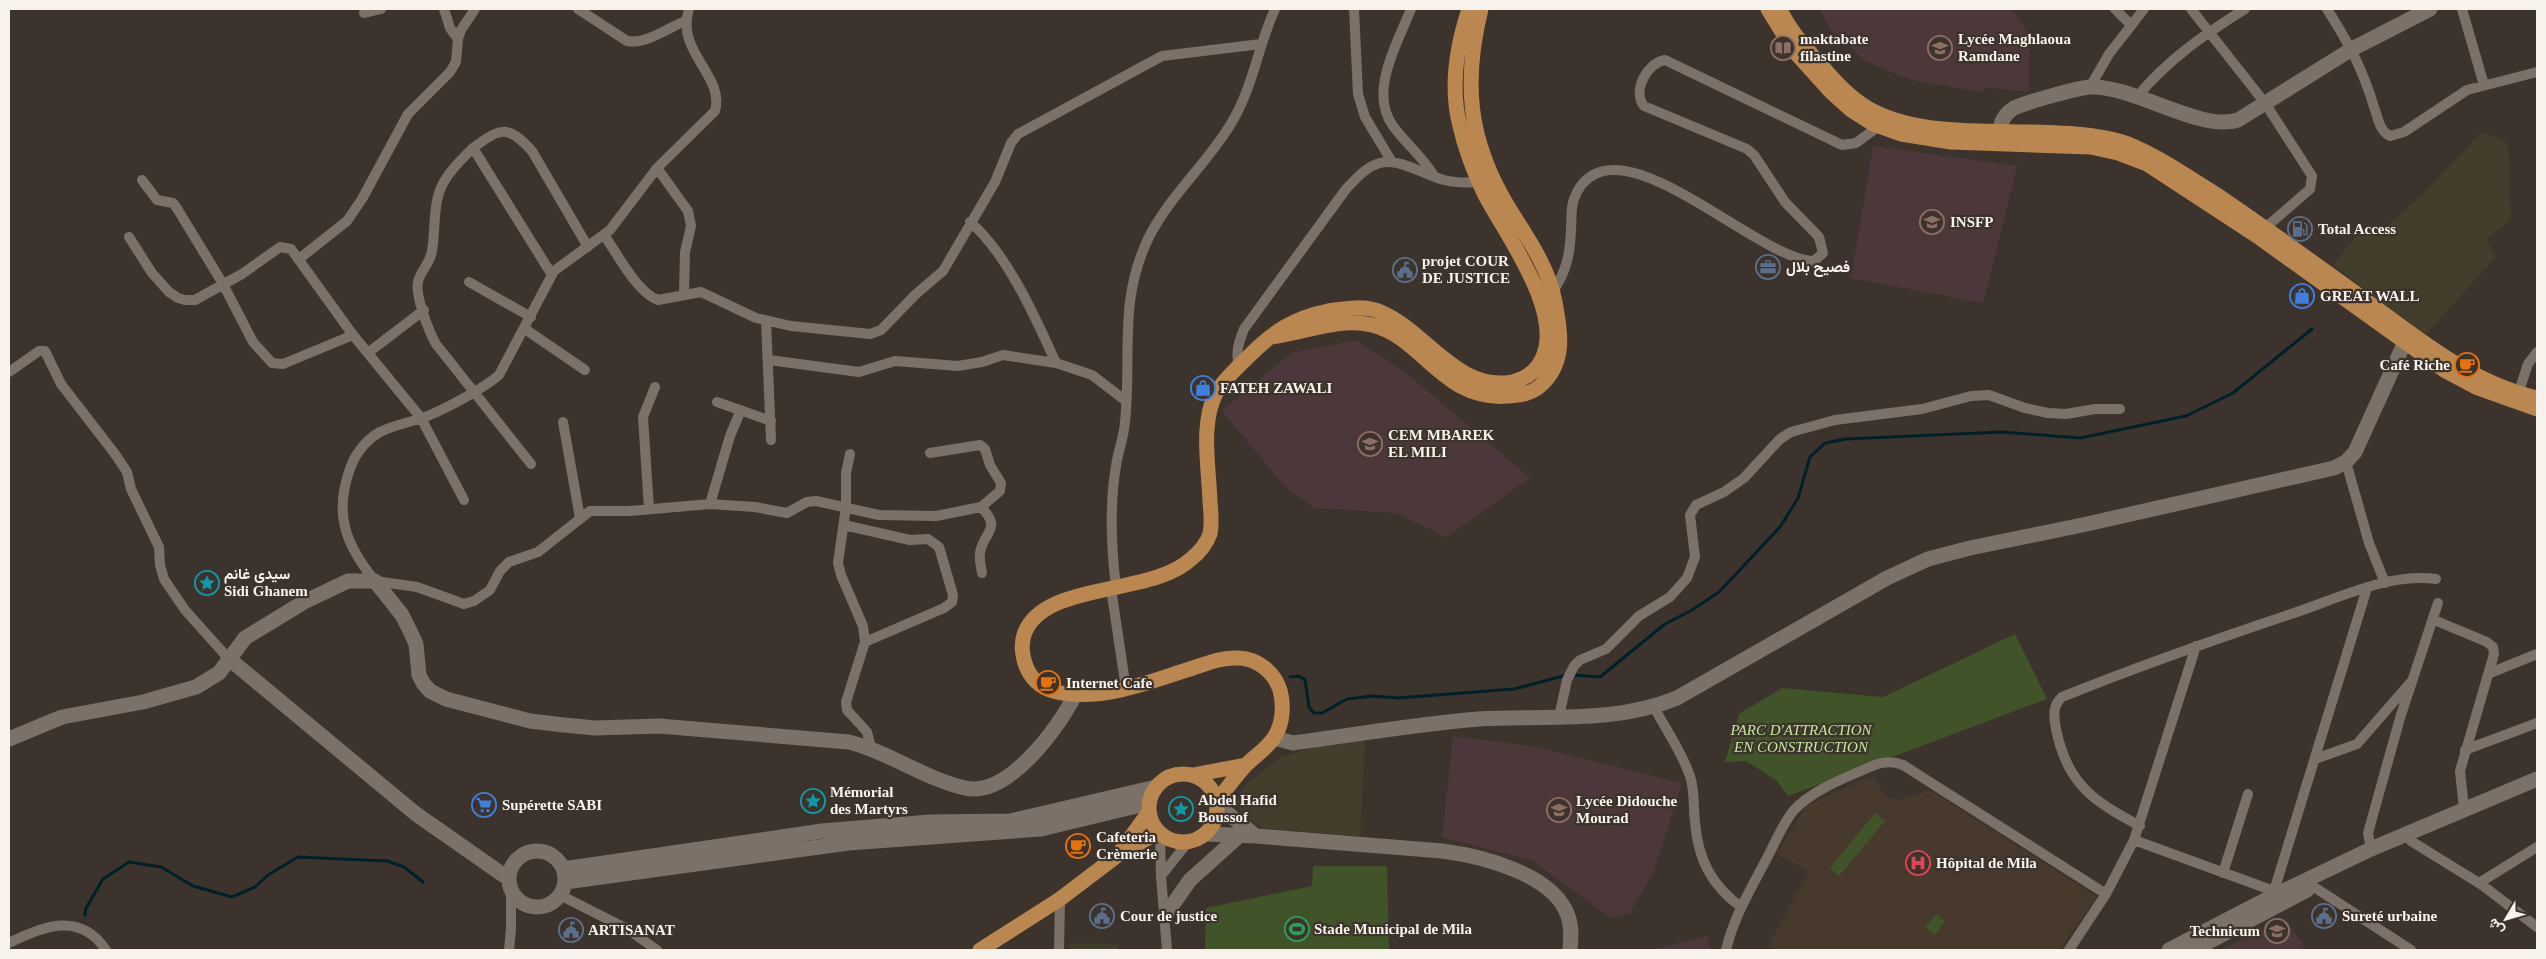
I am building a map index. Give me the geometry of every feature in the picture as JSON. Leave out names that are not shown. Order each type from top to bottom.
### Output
[{"type":"main road","points":[[1149,807],[1153,823],[1160,832],[1174,840],[1189,841],[1204,834],[1214,821],[1217,803],[1246,765],[1274,738],[1282,715],[1282,698],[1277,682],[1267,669],[1252,660],[1223,659],[1102,694],[1075,695],[1045,689],[1030,674],[1024,660],[1022,643],[1027,628],[1051,607],[1081,596],[1173,572],[1189,562],[1202,549],[1210,534],[1209,418],[1216,392],[1239,366],[1286,324],[1302,318],[1345,308],[1364,308],[1381,312],[1405,326],[1449,363],[1475,377],[1504,383],[1520,380],[1535,371],[1544,356],[1547,339],[1545,320],[1537,290],[1479,182],[1458,122],[1455,90],[1462,30],[1469,9]]},
{"type":"main road","points":[[1271,337],[1322,326],[1351,323],[1370,325],[1398,338],[1446,378],[1462,388],[1500,397],[1522,395],[1536,390],[1547,380],[1556,365],[1561,348],[1560,323],[1553,291],[1533,246],[1492,176],[1480,144],[1472,110],[1470,75],[1474,40],[1482,9]]},
{"type":"main road","points":[[1768,9],[1771,18],[1793,50],[1831,92],[1851,110],[1878,126],[1901,134],[1951,142],[1999,136],[2088,134],[2126,143],[2162,159],[2265,228],[2408,338],[2444,370],[2478,388],[2537,409]]},
{"type":"main road","points":[[1780,9],[1800,40],[1832,78],[1851,96],[1873,112],[1898,121],[2091,147],[2118,153],[2147,164],[2386,322]]},
{"type":"main road","points":[[1999,136],[2001,121],[2006,113],[2014,108],[2090,87],[2113,90],[2220,124],[2238,120],[2352,49],[2430,9]]},
{"type":"main road","points":[[2408,338],[2480,377],[2518,394],[2537,398]]},
{"type":"main road","points":[[1274,738],[1293,743],[1460,721],[1607,716],[1654,707],[1677,698],[1887,578],[1928,559],[1970,548],[2314,474],[2346,462],[2355,452],[2408,338]]},
{"type":"main road","points":[[9,738],[62,717],[158,699],[196,687],[219,673],[228,658],[245,638],[304,602],[348,581],[375,581],[402,615],[416,644],[419,675],[423,683],[435,695],[446,700],[530,721],[595,728],[659,726],[849,742],[871,748],[951,784],[967,789],[981,789],[1012,773],[1035,752],[1067,711],[1075,695]]},
{"type":"main road","points":[[228,658],[416,814],[510,885],[518,900],[529,906],[540,907],[552,903],[563,882],[557,860],[548,853],[538,851],[527,852],[518,858],[511,867],[510,885]]},
{"type":"main road","points":[[563,882],[804,841],[848,836],[930,822],[1010,821],[1156,787],[1173,775],[1193,775],[1246,765]]},
{"type":"main road","points":[[1193,775],[1204,781],[1212,790],[1217,803],[1256,836]]},
{"type":"main road","points":[[2193,950],[2371,849],[2537,779]]},
{"type":"main road","points":[[1118,855],[1149,807],[1156,787]]},
{"type":"main road","points":[[2169,950],[2275,892],[2311,883],[2537,787]]},
{"type":"main road","points":[[848,836],[1041,829],[1149,807]]},
{"type":"main road","points":[[980,950],[1060,899],[1118,855],[1160,832]]},
{"type":"main road","points":[[1204,834],[1256,836],[1466,854],[1512,869],[1544,886],[1561,902],[1568,916],[1571,929],[1570,950]]},
{"type":"main road","points":[[1164,917],[1190,880],[1239,836]]},
{"type":"street","points":[[364,13],[381,9]]},
{"type":"street","points":[[444,9],[450,28],[458,39]]},
{"type":"street","points":[[299,259],[347,221],[362,200],[408,114],[450,72],[456,62],[458,39],[461,30],[475,9]]},
{"type":"street","points":[[578,9],[627,41],[632,42],[647,38],[685,21]]},
{"type":"street","points":[[689,9],[685,21],[693,51],[712,82],[716,107],[711,116],[657,168],[604,235],[552,275],[499,375],[473,392],[430,415],[379,432],[368,441],[353,461],[347,478],[341,509],[343,525],[361,564],[375,581],[417,588],[457,603],[474,601],[490,590],[505,565],[538,552],[590,512],[710,504],[755,507],[787,513],[806,502],[816,501],[879,514],[912,517],[950,514],[981,507],[1000,491],[1001,484],[990,465],[985,449],[980,444],[930,453]]},
{"type":"street","points":[[1126,688],[1114,588],[1110,516],[1116,467],[1125,423],[1129,300],[1138,266],[1149,238],[1165,212],[1200,168],[1232,122],[1248,91],[1261,44],[1274,9]]},
{"type":"street","points":[[1354,9],[1358,94],[1365,117],[1392,162]]},
{"type":"street","points":[[1412,9],[1392,57],[1383,87],[1384,101],[1386,112],[1393,126],[1413,146],[1434,176]]},
{"type":"street","points":[[2115,9],[2130,24]]},
{"type":"street","points":[[2090,87],[2130,24],[2144,9]]},
{"type":"street","points":[[2191,9],[2265,103],[2312,176],[2310,189],[2265,228]]},
{"type":"street","points":[[2137,97],[2162,69],[2210,31],[2245,9]]},
{"type":"street","points":[[2327,9],[2352,49],[2365,79],[2382,129],[2390,136],[2404,132],[2467,90],[2484,84],[2537,72]]},
{"type":"street","points":[[2462,9],[2484,84]]},
{"type":"street","points":[[604,235],[646,294],[658,300],[700,292],[766,321],[791,326],[863,334],[881,330],[916,294],[943,271],[995,182],[1011,143],[1024,130],[1162,56],[1261,44]]},
{"type":"street","points":[[1553,291],[1565,272],[1570,248],[1571,208],[1577,192],[1587,180],[1602,173],[1632,171],[1654,178],[1729,221],[1768,247],[1789,256],[1814,261],[1823,253],[1819,237],[1785,202],[1754,154],[1747,149],[1644,106],[1639,100],[1638,91],[1652,65],[1658,61],[1665,60],[1842,145],[1856,143],[1878,126]]},
{"type":"street","points":[[531,464],[432,337],[418,283],[428,265],[432,251],[439,193],[444,180],[473,148],[495,132],[502,130],[520,138],[532,151],[588,247]]},
{"type":"street","points":[[473,148],[552,275]]},
{"type":"street","points":[[1239,366],[1237,357],[1238,343],[1244,329],[1346,189],[1369,168],[1381,163],[1392,162],[1455,182],[1479,182]]},
{"type":"street","points":[[657,168],[688,211],[690,218],[685,252],[684,295]]},
{"type":"street","points":[[142,180],[157,200],[173,204],[178,210],[223,284],[253,342],[272,363],[283,364],[353,335]]},
{"type":"street","points":[[970,222],[981,231],[995,250],[1038,323],[1056,363]]},
{"type":"street","points":[[129,237],[152,273],[178,298],[195,300],[242,274],[280,247],[291,249],[353,335],[369,352],[421,418],[464,500]]},
{"type":"street","points":[[469,282],[531,317]]},
{"type":"street","points":[[369,352],[424,310]]},
{"type":"street","points":[[766,321],[771,440]]},
{"type":"street","points":[[525,329],[585,370]]},
{"type":"street","points":[[9,372],[39,351],[45,351],[61,384],[127,472],[131,489],[159,548],[160,565],[164,579],[185,610],[228,658]]},
{"type":"street","points":[[2518,394],[2528,364],[2537,352]]},
{"type":"street","points":[[769,360],[859,372],[895,361],[958,366],[982,362],[1003,355],[1056,363],[1092,375],[1126,401]]},
{"type":"street","points":[[649,509],[643,417],[644,409],[655,387]]},
{"type":"street","points":[[1559,717],[1567,680],[1574,666],[1580,660],[1606,649],[1639,616],[1670,598],[1687,578],[1694,557],[1690,516],[1696,504],[1733,487],[1744,478],[1771,447],[1786,436],[1835,420],[1922,409],[1972,396],[1989,395],[2025,408],[2048,413],[2066,414],[2120,409]]},
{"type":"street","points":[[716,402],[771,421]]},
{"type":"street","points":[[710,504],[730,436],[741,410]]},
{"type":"street","points":[[563,422],[580,518]]},
{"type":"street","points":[[850,454],[846,473],[846,507],[838,563],[841,575],[863,626],[865,642],[846,702],[847,710],[867,732],[871,748]]},
{"type":"street","points":[[2346,462],[2370,543],[2385,583]]},
{"type":"street","points":[[981,507],[991,517],[992,526],[980,552],[982,573]]},
{"type":"street","points":[[844,525],[910,540],[928,539],[939,547],[952,595],[952,602],[944,608],[865,642]]},
{"type":"street","points":[[2140,826],[2108,809],[2082,788],[2065,758],[2059,741],[2054,709],[2062,697],[2196,646],[2398,578],[2415,576],[2436,579]]},
{"type":"street","points":[[2134,840],[2275,892],[2367,588]]},
{"type":"street","points":[[2371,849],[2368,833],[2400,718],[2434,620],[2438,602]]},
{"type":"street","points":[[2434,620],[2487,642],[2493,647],[2494,654],[2490,673],[2465,750],[2460,772],[2464,809]]},
{"type":"street","points":[[2069,950],[2106,894],[2140,826],[2196,646]]},
{"type":"street","points":[[2490,673],[2537,654]]},
{"type":"street","points":[[2315,758],[2357,744],[2414,678]]},
{"type":"street","points":[[1654,707],[1689,774],[1694,788],[1695,822],[1702,856],[1712,880],[1725,895],[1741,907]]},
{"type":"street","points":[[2465,750],[2537,723]]},
{"type":"street","points":[[1726,950],[1731,930],[1741,907],[1784,825],[1794,810],[1808,798],[1841,779],[1883,762],[1892,761],[1908,768],[2106,894]]},
{"type":"street","points":[[2223,873],[2248,794]]},
{"type":"street","points":[[1160,832],[1161,876],[1167,950]]},
{"type":"street","points":[[1161,876],[1189,841]]},
{"type":"street","points":[[2411,841],[2479,884],[2537,927]]},
{"type":"street","points":[[2479,884],[2537,847]]},
{"type":"street","points":[[563,882],[657,950]]},
{"type":"street","points":[[2311,883],[2411,950]]},
{"type":"street","points":[[508,950],[511,929],[510,885]]},
{"type":"street","points":[[1059,950],[1060,899]]},
{"type":"street","points":[[9,943],[30,933],[48,928],[76,926],[88,931],[106,950]]},
{"type":"shaded area","name":"Lycée Maghlaoua Ramdane","points":[[1819,9],[2012,9],[2029,35],[2029,92],[1985,87],[1981,92],[1911,80],[1865,61],[1831,30]]},
{"type":"shaded area","points":[[2482,132],[2508,143],[2511,220],[2486,239],[2496,257],[2424,336],[2333,265],[2363,228],[2380,232],[2420,197]]},
{"type":"shaded area","name":"INSFP","points":[[1873,146],[2017,166],[1983,303],[1851,278]]},
{"type":"shaded area","name":"CEM MBAREK EL MILI","points":[[1356,340],[1406,373],[1530,478],[1447,537],[1395,513],[1315,508],[1286,488],[1222,411],[1291,353]]},
{"type":"shaded area","points":[[1365,736],[1360,836],[1262,828],[1240,812],[1238,802],[1243,787],[1279,758],[1320,744]]},
{"type":"shaded area","name":"Lycée Didouche Mourad","points":[[1453,736],[1531,746],[1682,783],[1654,871],[1630,913],[1611,918],[1533,861],[1442,837]]},
{"type":"shaded area","name":"Hôpital de Mila","points":[[1872,776],[1886,797],[1900,800],[1930,790],[2097,897],[2059,950],[1775,950],[1769,945],[1809,871],[1777,854],[1806,806]]},
{"type":"shaded area","name":"Technicum","points":[[2284,919],[2302,943],[2304,950],[2221,950]]},
{"type":"shaded area","points":[[1707,936],[1711,950],[1650,950]]},
{"type":"shaded area","points":[[1070,943],[1118,944],[1118,950],[1070,950]]},
{"type":"green space","name":"PARC D'ATTRACTION EN CONSTRUCTION","points":[[2015,634],[2047,699],[1788,796],[1776,780],[1746,761],[1725,762],[1739,714],[1782,688],[1883,697]]},
{"type":"green space","points":[[1875,813],[1885,821],[1839,876],[1830,868]]},
{"type":"green space","name":"Stade Municipal de Mila","points":[[1313,866],[1387,866],[1389,950],[1205,950],[1206,908],[1312,886]]},
{"type":"green space","points":[[1936,914],[1945,921],[1935,935],[1925,928]]},
{"type":"waterway","points":[[1573,675],[1600,677],[1665,624],[1692,610],[1719,592],[1780,527],[1798,498],[1810,457],[1825,443],[1846,439],[2001,432],[2080,438],[2186,416],[2233,393],[2312,329]]},
{"type":"waterway","points":[[1290,677],[1299,676],[1305,680],[1309,707],[1314,713],[1322,713],[1347,699],[1372,696],[1398,698],[1514,689],[1567,675]]},
{"type":"waterway","points":[[85,915],[86,908],[103,879],[129,862],[161,867],[193,886],[232,897],[255,887],[268,875],[298,857],[387,861],[404,867],[423,882]]},
{"type":"place","name":"maktabate filastine","points":[[1783,48]]},
{"type":"place","name":"Lycée Maghlaoua Ramdane","points":[[1940,48]]},
{"type":"place","name":"INSFP","points":[[1932,222]]},
{"type":"place","name":"Total Access","points":[[2300,229]]},
{"type":"place","name":"فصيح بلال","points":[[1768,267]]},
{"type":"place","name":"projet COUR DE JUSTICE","points":[[1405,270]]},
{"type":"place","name":"GREAT WALL","points":[[2302,296]]},
{"type":"place","name":"Café Riche","points":[[2467,365]]},
{"type":"place","name":"FATEH ZAWALI","points":[[1203,388]]},
{"type":"place","name":"CEM MBAREK EL MILI","points":[[1370,444]]},
{"type":"place","name":"سيدي غانم Sidi Ghanem","points":[[207,583]]},
{"type":"place","name":"Internet Cafe","points":[[1048,683]]},
{"type":"place","name":"Mémorial des Martyrs","points":[[813,801]]},
{"type":"place","name":"Supérette SABI","points":[[484,805]]},
{"type":"place","name":"Abdel Hafid Boussof","points":[[1181,809]]},
{"type":"place","name":"Lycée Didouche Mourad","points":[[1559,810]]},
{"type":"place","name":"Cafeteria Crèmerie","points":[[1078,846]]},
{"type":"place","name":"Hôpital de Mila","points":[[1918,863]]},
{"type":"place","name":"Cour de justice","points":[[1102,916]]},
{"type":"place","name":"Sureté urbaine","points":[[2324,916]]},
{"type":"place","name":"Stade Municipal de Mila","points":[[1297,929]]},
{"type":"place","name":"ARTISANAT","points":[[571,930]]},
{"type":"place","name":"Technicum","points":[[2277,931]]}]
